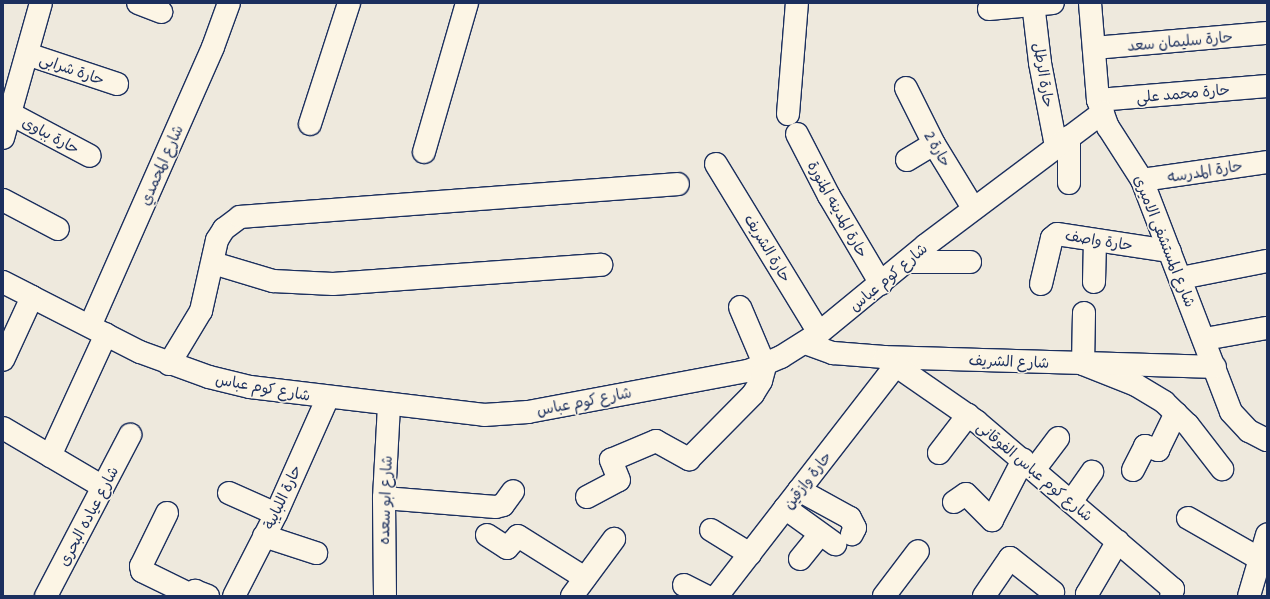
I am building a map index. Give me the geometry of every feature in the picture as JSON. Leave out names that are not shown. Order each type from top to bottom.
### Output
[{"type":"street","points":[[3,138],[9,110],[41,3]]},
{"type":"street","points":[[138,3],[161,12]]},
{"type":"street","name":"شارع المحمدي","points":[[50,456],[98,330],[213,47],[229,3]]},
{"type":"street","points":[[310,124],[349,3]]},
{"type":"street","points":[[424,152],[468,3]]},
{"type":"street","points":[[788,114],[797,3]]},
{"type":"street","name":"شارع المستشفى الاميرى","points":[[1090,3],[1100,106],[1108,128],[1142,180],[1205,339],[1231,412],[1249,431],[1267,440]]},
{"type":"street","points":[[988,9],[1040,4]]},
{"type":"street","name":"حارة الرطل","points":[[1040,4],[1040,63],[1062,142],[1069,183]]},
{"type":"street","name":"حارة سليمان سعد","points":[[1094,48],[1267,33]]},
{"type":"street","name":"حارة شرابى","points":[[27,54],[117,84]]},
{"type":"street","name":"حارة محمد على","points":[[1100,106],[1267,86]]},
{"type":"street","name":"حارة 2","points":[[906,88],[934,144],[973,208]]},
{"type":"street","name":"شارع كوم عباس","points":[[3,282],[169,364],[250,387],[389,405],[484,415],[506,414],[765,366],[812,338],[881,284],[973,208],[1062,142],[1100,106]]},
{"type":"street","name":"حارة بباوى","points":[[9,110],[90,156]]},
{"type":"street","name":"حارة المدينه المنورة","points":[[797,134],[829,196],[881,284]]},
{"type":"street","points":[[907,160],[934,144]]},
{"type":"street","name":"حارة المدرسه","points":[[1142,180],[1267,162]]},
{"type":"street","name":"حارة الشريف","points":[[716,164],[812,338]]},
{"type":"street","points":[[169,364],[201,311],[217,240],[224,229],[240,217],[678,184]]},
{"type":"street","points":[[3,200],[58,229]]},
{"type":"street","name":"حارة واصف","points":[[1041,284],[1054,236],[1060,234],[1170,251]]},
{"type":"street","points":[[1094,282],[1095,240]]},
{"type":"street","points":[[1181,278],[1267,261]]},
{"type":"street","points":[[906,262],[970,262]]},
{"type":"street","points":[[213,263],[273,281],[333,284],[601,265]]},
{"type":"street","points":[[4,355],[32,297]]},
{"type":"street","points":[[587,497],[618,481],[611,460],[656,441],[687,458],[690,458],[753,394],[761,381],[765,366],[740,307]]},
{"type":"street","points":[[1084,313],[1083,364],[1136,385],[1176,413],[1222,469]]},
{"type":"street","points":[[1205,339],[1267,328]]},
{"type":"street","name":"شارع الشريف","points":[[812,338],[833,353],[890,361],[1215,367]]},
{"type":"street","name":"شارع كوم عباس الفوقانى","points":[[890,361],[968,415],[1173,589],[1172,596]]},
{"type":"street","name":"حارة وازقين","points":[[717,596],[799,490],[890,361]]},
{"type":"street","name":"حارة اللبايبة","points":[[242,594],[264,536],[276,514],[328,397]]},
{"type":"street","name":"شارع ابو سعده","points":[[385,596],[384,498],[389,405]]},
{"type":"street","points":[[1132,470],[1145,446],[1158,450],[1176,413]]},
{"type":"street","points":[[940,453],[968,415]]},
{"type":"street","points":[[3,428],[103,488]]},
{"type":"street","name":"شارع عياده البحرى","points":[[46,596],[130,435]]},
{"type":"street","points":[[954,502],[966,494],[992,520],[1028,465],[1058,438]]},
{"type":"street","points":[[1071,502],[1092,472]]},
{"type":"street","points":[[799,490],[850,518],[855,528],[800,559]]},
{"type":"street","points":[[384,498],[496,507],[503,505],[513,491]]},
{"type":"street","points":[[229,493],[276,514]]},
{"type":"street","points":[[785,508],[836,538]]},
{"type":"street","points":[[167,513],[141,568],[144,573],[161,589],[191,595],[195,591],[208,596]]},
{"type":"street","points":[[1188,518],[1260,558]]},
{"type":"street","points":[[711,530],[750,554]]},
{"type":"street","points":[[487,535],[507,548],[518,536],[585,578]]},
{"type":"street","points":[[1249,596],[1267,535]]},
{"type":"street","points":[[264,536],[316,553]]},
{"type":"street","points":[[572,596],[614,539]]},
{"type":"street","points":[[1088,596],[1087,594],[1118,542]]},
{"type":"street","points":[[884,596],[918,551]]},
{"type":"street","points":[[984,596],[1010,558],[1053,592]]},
{"type":"street","points":[[684,585],[706,596]]}]
